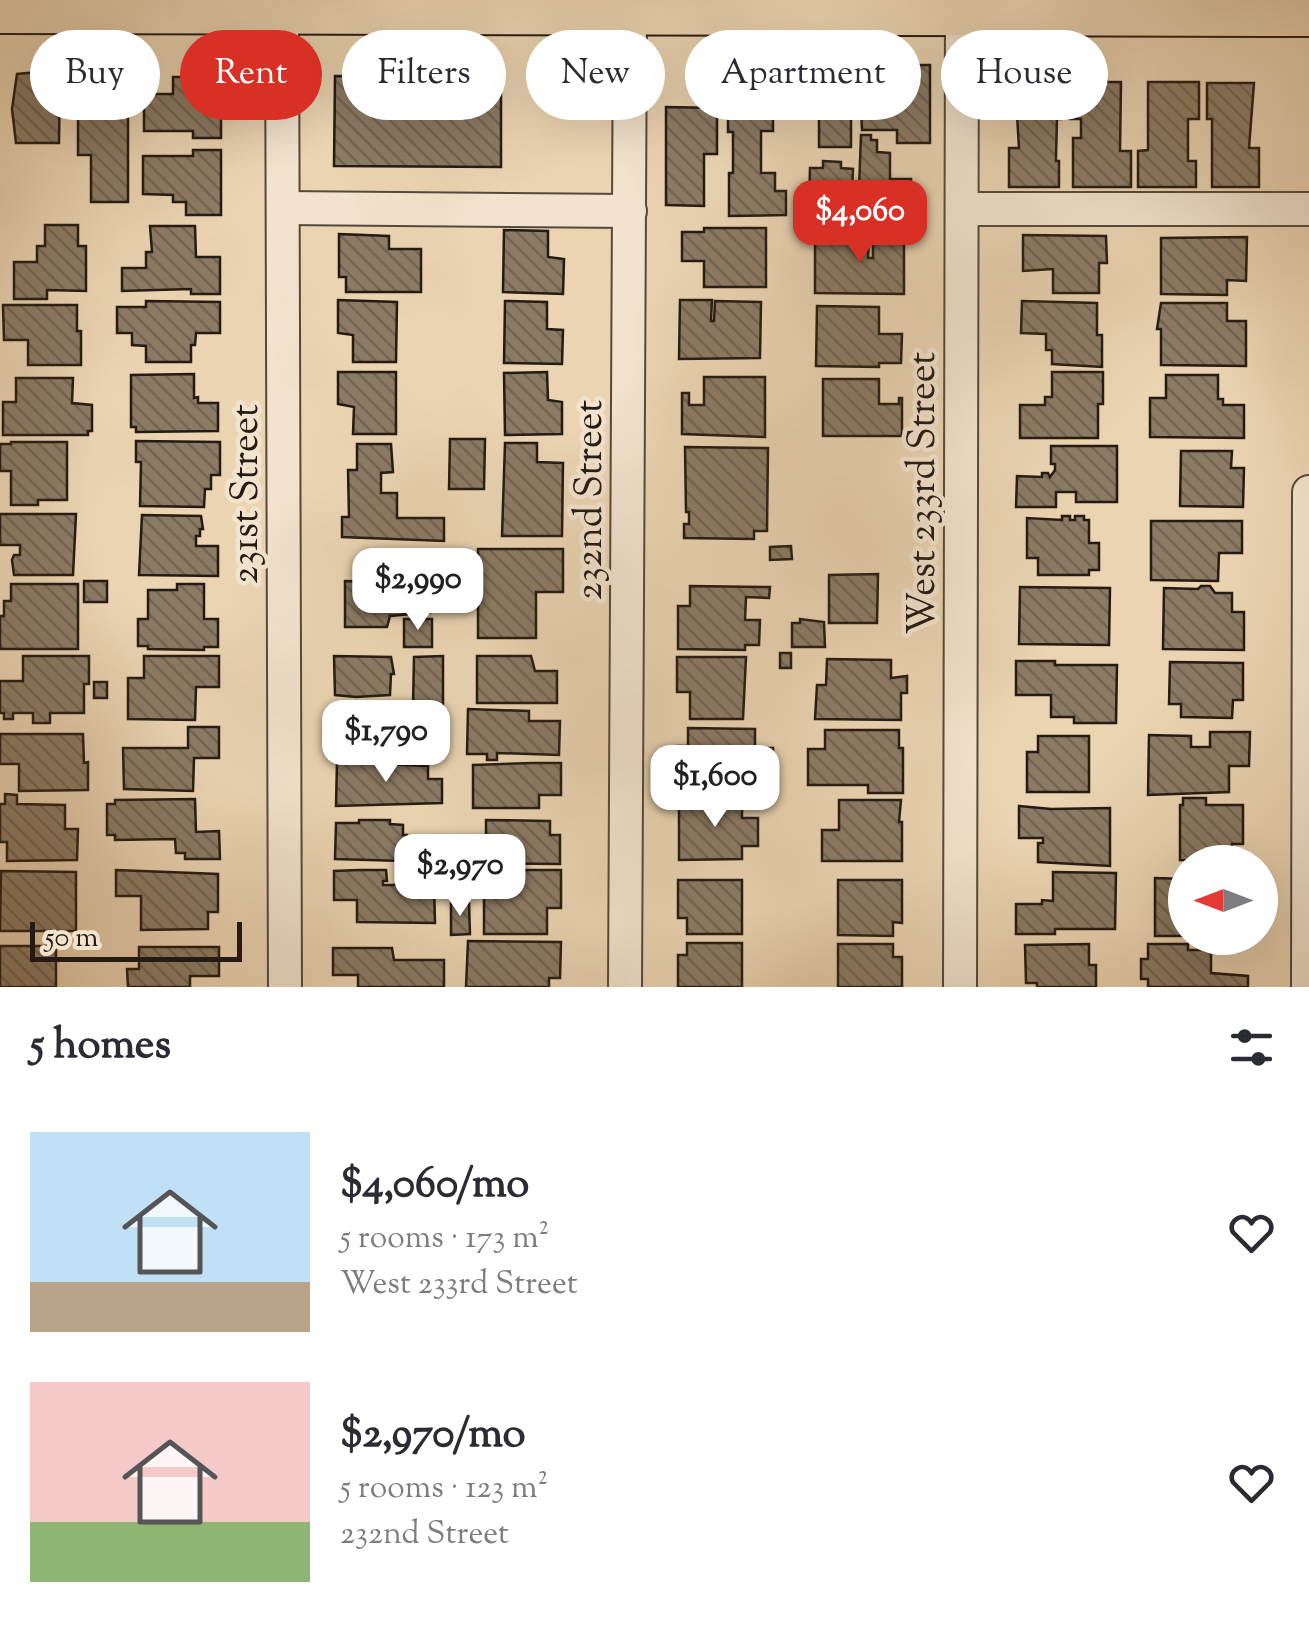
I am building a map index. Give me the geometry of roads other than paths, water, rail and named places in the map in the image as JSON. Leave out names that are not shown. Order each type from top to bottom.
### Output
[{"type":"main road","points":[[0,12],[282,6],[630,14],[962,7],[1285,10]]},
{"type":"street","name":"231st Street","points":[[282,6],[285,987]]},
{"type":"street","name":"West 233rd Street","points":[[960,987],[962,7]]},
{"type":"street","name":"232nd Street","points":[[625,987],[630,14]]},
{"type":"street","points":[[282,208],[630,211]]},
{"type":"street","points":[[962,209],[1309,209]]},
{"type":"street","points":[[1308,987],[1309,492]]}]
